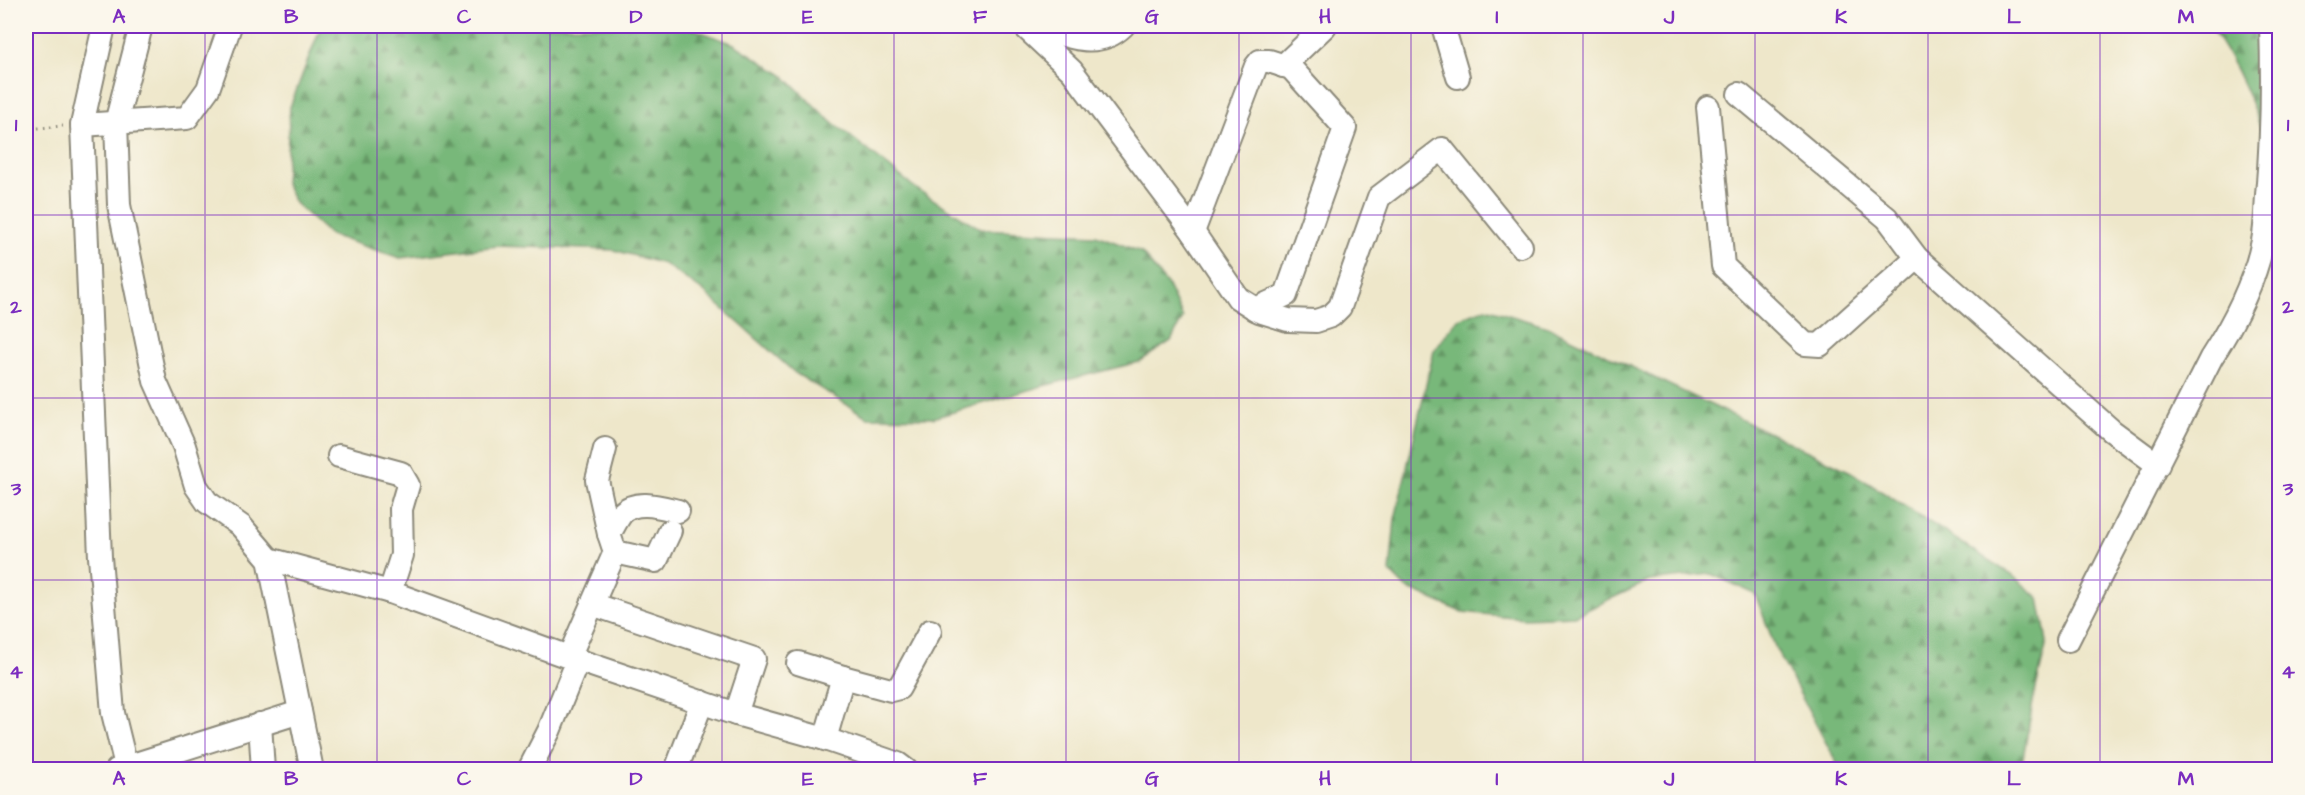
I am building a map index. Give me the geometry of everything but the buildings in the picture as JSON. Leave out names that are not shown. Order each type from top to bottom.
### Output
[{"type":"street","points":[[104,26],[82,125],[100,557],[113,713],[123,769],[300,712]]},
{"type":"street","points":[[141,26],[116,123],[119,205],[154,381],[184,446],[196,486],[207,502],[242,526],[269,559],[312,770]]},
{"type":"street","points":[[82,125],[187,118],[208,89],[230,26]]},
{"type":"street","points":[[1024,26],[1072,71],[1193,232],[1238,298],[1257,310],[1288,320],[1316,321],[1331,316],[1340,307],[1379,197],[1442,149],[1521,246]]},
{"type":"street","points":[[1034,26],[1086,40],[1104,39],[1123,26]]},
{"type":"street","points":[[1283,66],[1325,26]]},
{"type":"street","points":[[1443,26],[1458,77]]},
{"type":"street","points":[[2068,640],[2211,358],[2227,334],[2247,291],[2263,242],[2270,162],[2273,69],[2271,26]]},
{"type":"street","points":[[1193,232],[1256,66],[1260,61],[1291,68],[1345,128],[1286,295],[1257,310]]},
{"type":"street","points":[[1739,94],[1887,218],[1917,258],[2112,431],[2158,465]]},
{"type":"street","points":[[1708,107],[1723,266],[1805,344],[1820,345],[1917,258]]},
{"type":"street","points":[[605,449],[597,480],[612,543]]},
{"type":"street","points":[[339,456],[401,473],[408,484],[401,509],[402,555],[390,592]]},
{"type":"street","points":[[529,770],[549,731],[622,513],[634,506],[650,506],[674,521],[656,561],[612,543]]},
{"type":"street","points":[[269,559],[390,592],[573,659],[736,714],[825,739],[892,766]]},
{"type":"street","points":[[592,604],[754,659],[736,714]]},
{"type":"street","points":[[798,663],[891,690],[899,688],[930,631]]},
{"type":"street","points":[[825,739],[843,677]]},
{"type":"street","points":[[676,770],[702,702]]},
{"type":"street","points":[[260,724],[263,770]]},
{"type":"path","points":[[26,129],[82,125]]},
{"type":"green space","points":[[321,26],[685,26],[734,44],[783,75],[826,117],[918,190],[981,229],[1096,235],[1141,252],[1168,286],[1183,318],[1171,341],[1139,362],[1039,387],[933,418],[867,417],[795,373],[703,291],[664,264],[614,250],[498,246],[400,258],[330,235],[295,203],[285,183],[290,107]]},
{"type":"green space","points":[[2209,26],[2279,26],[2279,180],[2242,81]]},
{"type":"green space","points":[[1486,308],[1548,327],[1851,472],[2012,575],[2039,598],[2047,642],[2034,696],[2021,769],[1840,769],[1776,649],[1755,594],[1711,574],[1649,581],[1574,616],[1524,618],[1462,612],[1406,588],[1390,572],[1395,519],[1434,350],[1458,319]]}]
